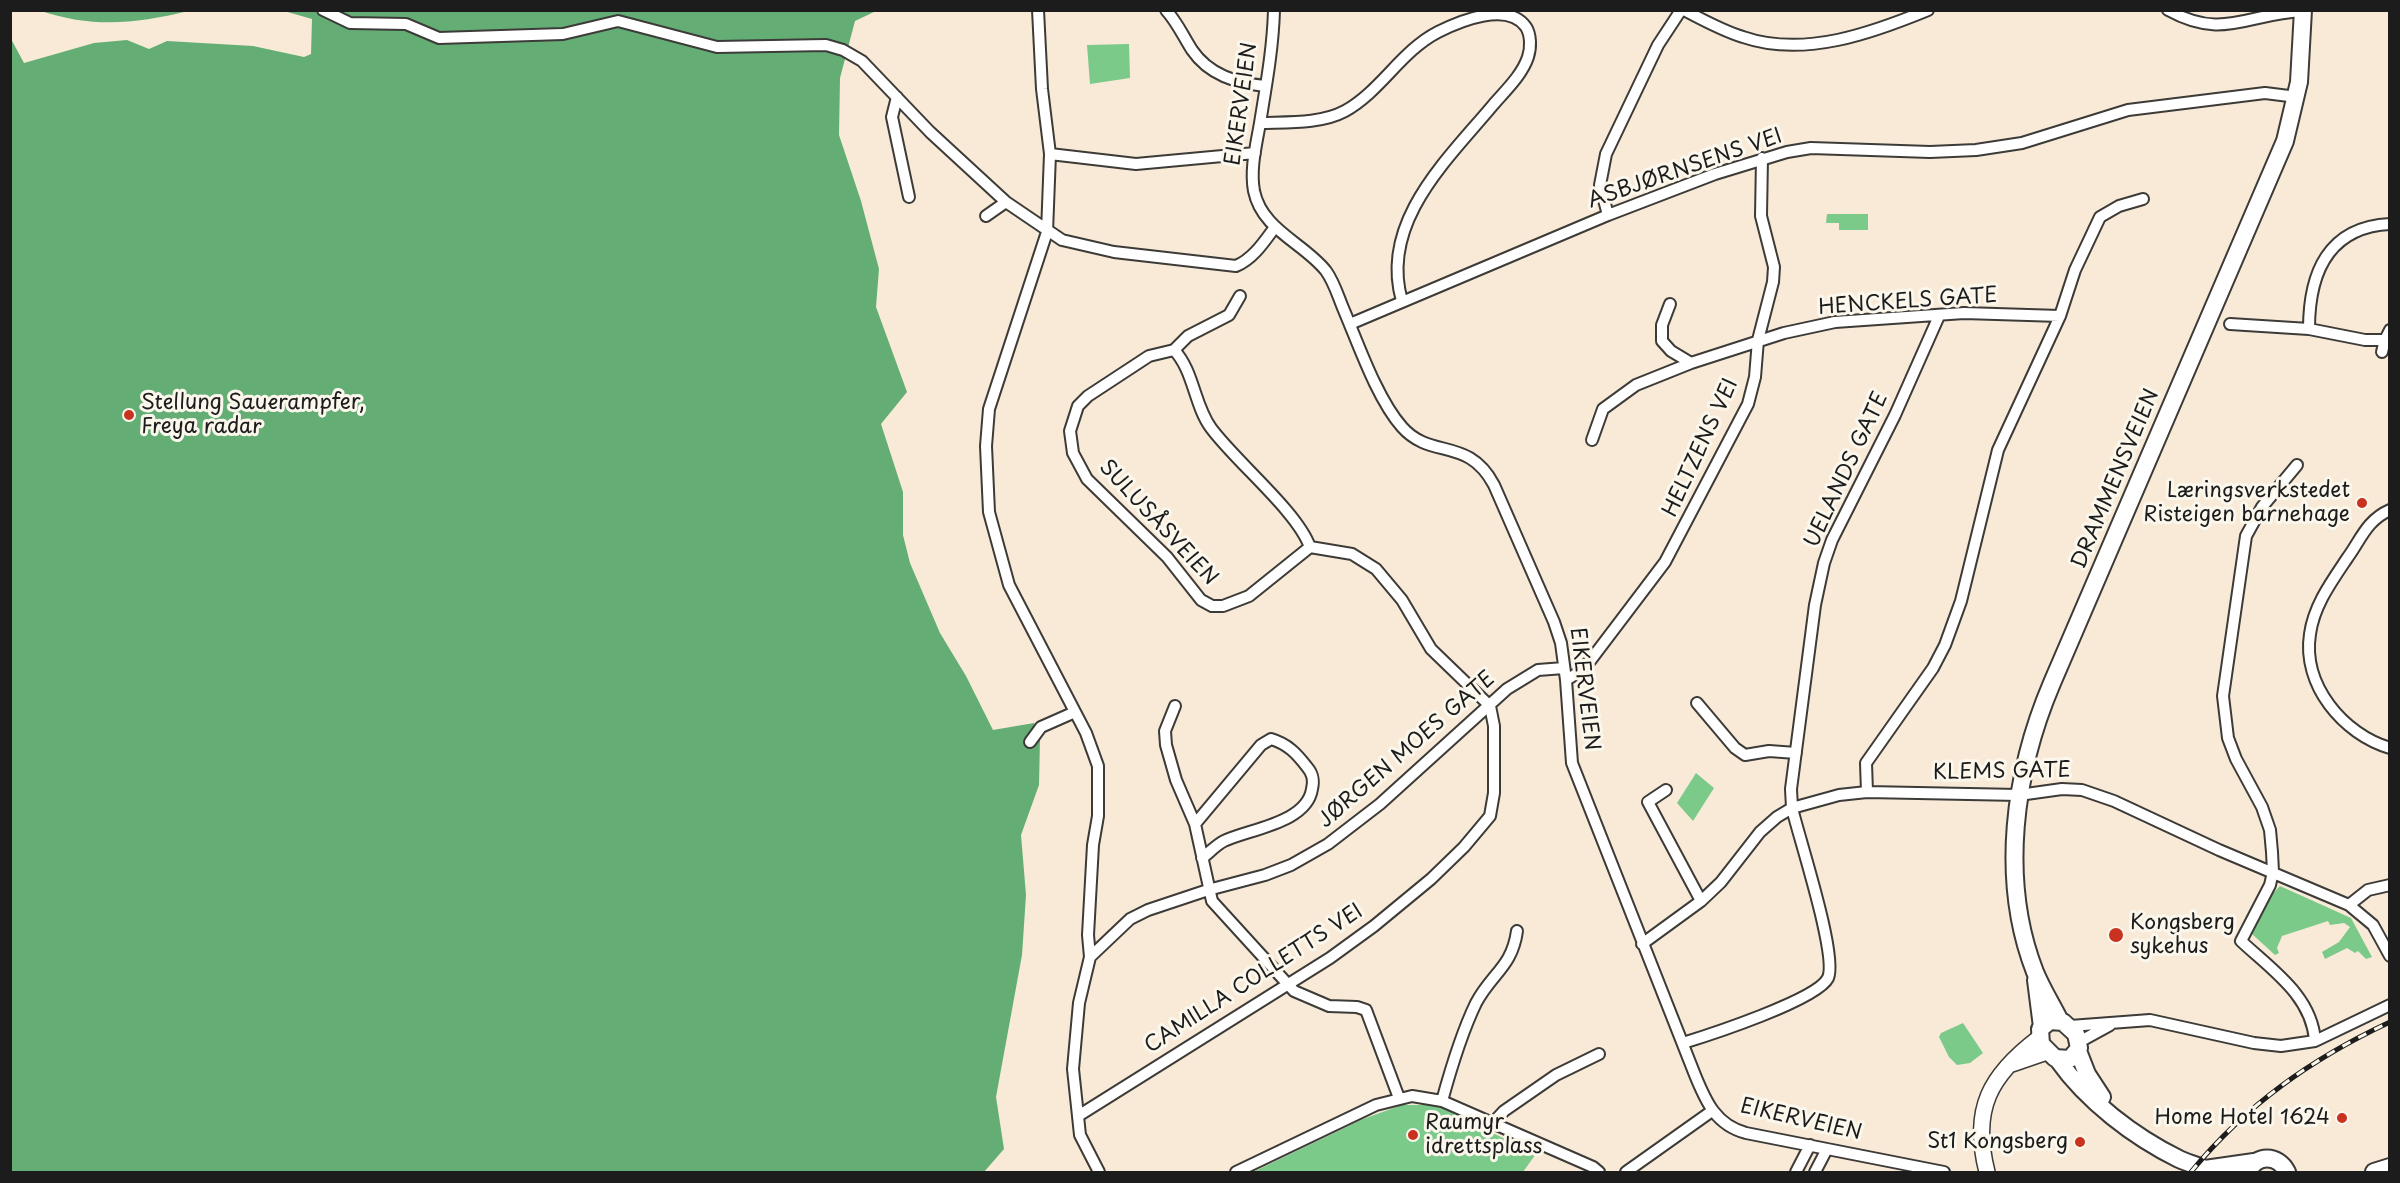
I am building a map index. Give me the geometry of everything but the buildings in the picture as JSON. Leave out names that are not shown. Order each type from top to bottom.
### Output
[{"type":"main road","name":"DRAMMENSVEIEN","points":[[2046,1044],[2036,973],[2024,933],[2018,895],[2016,849],[2019,795],[2029,746],[2046,697],[2285,141],[2296,97],[2302,54],[2304,11]]},
{"type":"main road","name":"DRAMMENSVEIEN","points":[[2036,973],[2078,1046]]},
{"type":"main road","points":[[2065,1024],[2050,1021],[2046,1044],[2071,1076],[2117,1117],[2159,1148],[2209,1171],[2251,1167],[2263,1158],[2272,1158],[2290,1170]]},
{"type":"main road","points":[[1984,1172],[1985,1108],[1993,1084],[2021,1050],[2046,1044],[2070,1059],[2078,1046]]},
{"type":"main road","points":[[2078,1046],[2087,1074],[2117,1117]]},
{"type":"main road","points":[[2374,1173],[2390,1167]]},
{"type":"street","points":[[324,10],[350,23],[406,24],[439,38],[563,34],[618,21],[717,47],[826,45],[843,50],[862,61],[930,132],[1006,202],[1047,232],[1062,240],[1084,247],[1224,267],[1246,262],[1275,227]]},
{"type":"street","points":[[1038,10],[1042,89],[1050,154],[1047,232],[1038,266],[989,410],[986,446],[989,512],[1009,585],[1086,733],[1098,766],[1098,816],[1093,845],[1088,934],[1090,957],[1074,1039],[1073,1069],[1080,1135],[1099,1173]]},
{"type":"street","points":[[1166,10],[1200,61],[1212,71],[1226,78],[1265,86]]},
{"type":"street","name":"EIKERVEIEN","points":[[1274,10],[1255,153],[1255,194],[1259,206],[1275,227],[1325,271],[1383,396],[1400,425],[1417,440],[1472,458],[1488,474],[1554,622],[1561,643],[1572,763],[1642,944],[1712,1112],[1732,1129],[1944,1173]]},
{"type":"street","points":[[1608,215],[1600,185],[1606,154],[1658,45],[1683,10],[1744,38],[1780,44],[1825,42],[1845,38],[1928,10]]},
{"type":"street","points":[[2168,10],[2202,25],[2218,26],[2304,11]]},
{"type":"street","points":[[1260,123],[1317,119],[1343,112],[1379,84],[1425,40],[1438,33],[1472,19],[1490,15],[1505,14],[1521,20],[1529,32],[1530,45],[1528,57],[1518,75],[1450,154],[1421,192],[1411,214],[1397,267],[1397,284],[1402,301]]},
{"type":"street","name":"ASBJØRNSENS VEI","points":[[1350,324],[1608,215],[1762,158],[1811,148],[1930,152],[1988,149],[2022,143],[2128,110],[2265,93],[2296,97]]},
{"type":"street","points":[[897,97],[892,108],[892,117],[909,197]]},
{"type":"street","points":[[1050,154],[1136,164],[1255,153]]},
{"type":"street","name":"HELTZENS VEI","points":[[1566,680],[1578,673],[1605,643],[1645,592],[1679,539],[1748,404],[1755,377],[1758,340],[1773,282],[1774,267],[1761,216],[1762,158]]},
{"type":"street","points":[[1867,792],[1866,762],[1933,669],[1945,645],[1960,601],[1998,450],[2060,316],[2075,270],[2100,217],[2119,206],[2143,199]]},
{"type":"street","points":[[986,216],[1006,202]]},
{"type":"street","points":[[2309,328],[2309,313],[2317,274],[2329,251],[2345,236],[2358,229],[2390,224]]},
{"type":"street","name":"SULUSÅSVEIEN","points":[[1240,296],[1229,315],[1188,336],[1174,350],[1149,356],[1103,384],[1078,406],[1070,431],[1073,453],[1087,479],[1167,557],[1201,600],[1212,606],[1229,604],[1249,596],[1310,547]]},
{"type":"street","points":[[1670,303],[1662,325],[1662,341],[1671,351],[1691,363]]},
{"type":"street","name":"HENCKELS GATE","points":[[1592,440],[1603,409],[1613,399],[1636,386],[1691,363],[1758,340],[1834,322],[1964,313],[2060,316]]},
{"type":"street","name":"UELANDS GATE","points":[[1683,1043],[1759,1016],[1818,989],[1829,975],[1831,962],[1792,808],[1796,753],[1815,605],[1824,563],[1832,540],[1895,415],[1939,316]]},
{"type":"street","points":[[2230,324],[2309,328],[2365,340],[2387,335],[2382,352]]},
{"type":"street","points":[[1174,350],[1183,363],[1209,426],[1299,527],[1310,547],[1352,554],[1376,568],[1402,600],[1431,649],[1490,705]]},
{"type":"street","points":[[2297,465],[2262,507],[2246,536],[2223,696],[2228,738],[2270,830],[2273,872],[2270,885],[2241,941],[2300,997],[2311,1016],[2315,1041]]},
{"type":"street","points":[[2390,510],[2367,526],[2326,590],[2315,614],[2309,636],[2312,667],[2320,690],[2332,709],[2360,735],[2390,748]]},
{"type":"street","name":"JØRGEN MOES GATE","points":[[1090,957],[1130,919],[1148,910],[1208,890],[1265,875],[1291,865],[1328,844],[1380,804],[1507,689],[1538,670],[1564,668]]},
{"type":"street","points":[[1697,703],[1735,748],[1745,755],[1769,751],[1796,753]]},
{"type":"street","name":"CAMILLA COLLETTS VEI","points":[[1078,1116],[1330,958],[1374,926],[1431,879],[1485,824],[1493,806],[1494,726],[1490,705]]},
{"type":"street","points":[[1175,706],[1165,730],[1166,746],[1176,780],[1195,824],[1208,890],[1220,913],[1294,992],[1312,1001],[1366,1010],[1399,1098]]},
{"type":"street","points":[[1030,742],[1041,727],[1075,712]]},
{"type":"street","points":[[1195,824],[1260,745],[1271,739],[1290,748],[1310,769],[1313,780],[1312,793],[1302,807],[1283,821],[1223,842],[1202,858]]},
{"type":"street","points":[[1666,789],[1648,802],[1701,901]]},
{"type":"street","name":"KLEMS GATE","points":[[1642,944],[1701,901],[1721,882],[1760,832],[1792,808],[1839,795],[1867,792],[2019,795],[2062,789],[2082,790],[2114,801],[2219,850],[2349,905],[2373,925],[2390,956]]},
{"type":"street","points":[[2349,905],[2367,890],[2390,885]]},
{"type":"street","points":[[1442,1101],[1468,1021],[1486,985],[1511,958],[1517,931]]},
{"type":"street","points":[[2065,1024],[2150,1020],[2281,1046],[2315,1041],[2390,1005]]},
{"type":"street","points":[[2078,1046],[2114,1023]]},
{"type":"street","points":[[1492,1124],[1504,1111],[1556,1075],[1599,1054]]},
{"type":"street","points":[[1236,1173],[1345,1119],[1399,1098],[1425,1096],[1442,1101],[1593,1167],[1599,1173]]},
{"type":"street","points":[[1626,1173],[1712,1112]]},
{"type":"street","points":[[1796,1173],[1810,1145]]},
{"type":"street","points":[[1815,1173],[1827,1149]]},
{"type":"green space","points":[[41,11],[188,11],[150,19],[96,22]]},
{"type":"green space","points":[[284,11],[876,11],[855,21],[840,78],[839,135],[861,201],[879,269],[876,307],[907,392],[881,424],[903,492],[903,535],[910,563],[940,633],[966,676],[993,730],[1034,723],[1040,738],[1039,785],[1021,835],[1026,895],[1022,955],[996,1097],[1004,1149],[984,1172],[11,1172],[10,37],[24,63],[94,43],[127,40],[149,49],[167,41],[253,46],[304,57],[311,54],[312,19]]},
{"type":"green space","points":[[1129,44],[1130,78],[1090,84],[1087,45]]},
{"type":"green space","points":[[1827,214],[1868,214],[1868,230],[1839,230],[1839,223],[1826,223]]},
{"type":"green space","points":[[1696,773],[1714,788],[1693,821],[1677,803]]},
{"type":"green space","points":[[2280,886],[2351,918],[2372,957],[2366,959],[2358,951],[2355,953],[2347,948],[2325,959],[2322,952],[2339,942],[2350,927],[2344,923],[2330,925],[2328,921],[2282,936],[2277,948],[2279,953],[2275,955],[2252,934],[2271,895]]},
{"type":"green space","points":[[1963,1023],[1983,1053],[1970,1063],[1957,1065],[1949,1057],[1939,1037],[1941,1033]]},
{"type":"green space","name":"Raumyr idrettsplass","points":[[1402,1105],[1436,1105],[1507,1140],[1538,1151],[1523,1172],[1253,1172],[1363,1119]]},
{"type":"railway","points":[[2191,1172],[2234,1126],[2282,1086],[2333,1052],[2390,1022]]},
{"type":"place","name":"Stellung Sauerampfer, Freya radar","points":[[129,415]]},
{"type":"place","name":"Læringsverkstedet Risteigen barnehage","points":[[2362,503]]},
{"type":"place","name":"Kongsberg sykehus","points":[[2116,935]]},
{"type":"place","name":"Home Hotel 1624","points":[[2342,1118]]},
{"type":"place","name":"Raumyr idrettsplass","points":[[1413,1135]]},
{"type":"place","name":"St1 Kongsberg","points":[[2080,1142]]}]
